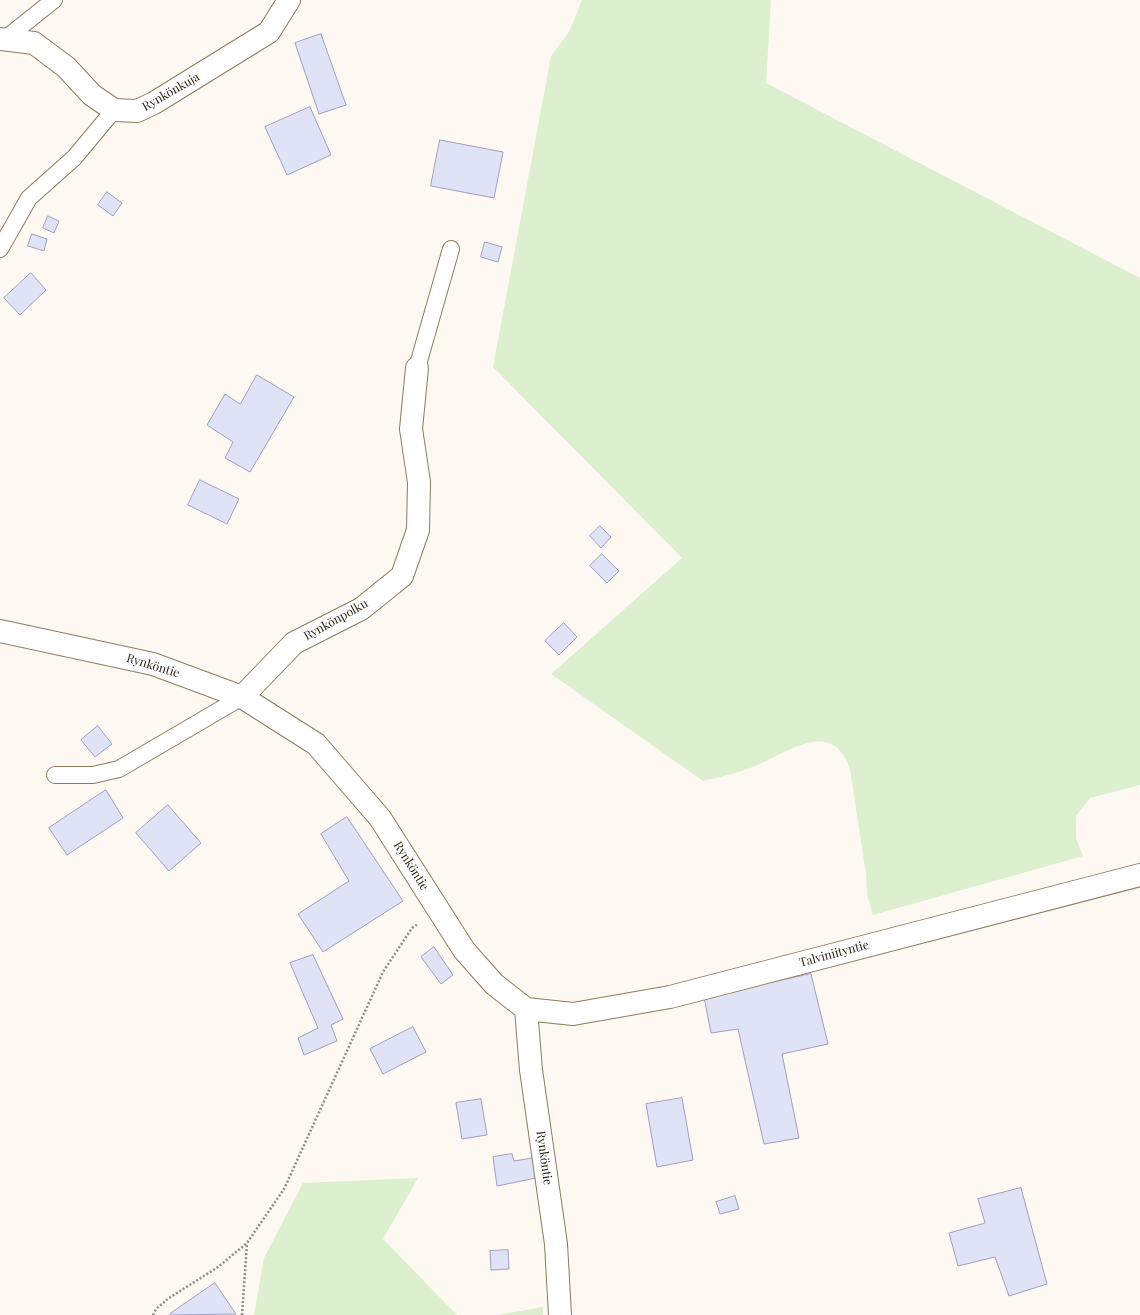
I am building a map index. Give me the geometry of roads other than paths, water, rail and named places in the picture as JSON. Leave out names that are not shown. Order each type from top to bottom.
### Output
[{"type":"street","name":"Rynkönkuja","points":[[114,110],[137,111],[154,103],[269,32],[289,0]]},
{"type":"street","points":[[3,39],[34,43],[66,67],[92,95],[114,110]]},
{"type":"street","name":"Rynkönpolku","points":[[242,697],[294,643],[361,609],[402,576],[418,530],[420,482],[411,429],[417,368]]},
{"type":"street","name":"Rynköntie","points":[[0,630],[153,664],[242,697],[316,744],[380,818],[464,950],[494,984],[526,1009],[531,1070],[556,1244],[560,1315]]},
{"type":"street","name":"Talviniityntie","points":[[526,1009],[572,1014],[670,997],[1140,875]]},
{"type":"lane","points":[[3,39],[54,0]]},
{"type":"lane","points":[[0,249],[29,198],[74,158],[114,110]]},
{"type":"lane","points":[[417,368],[452,249]]},
{"type":"lane","points":[[55,775],[93,775],[119,769],[242,697]]}]
